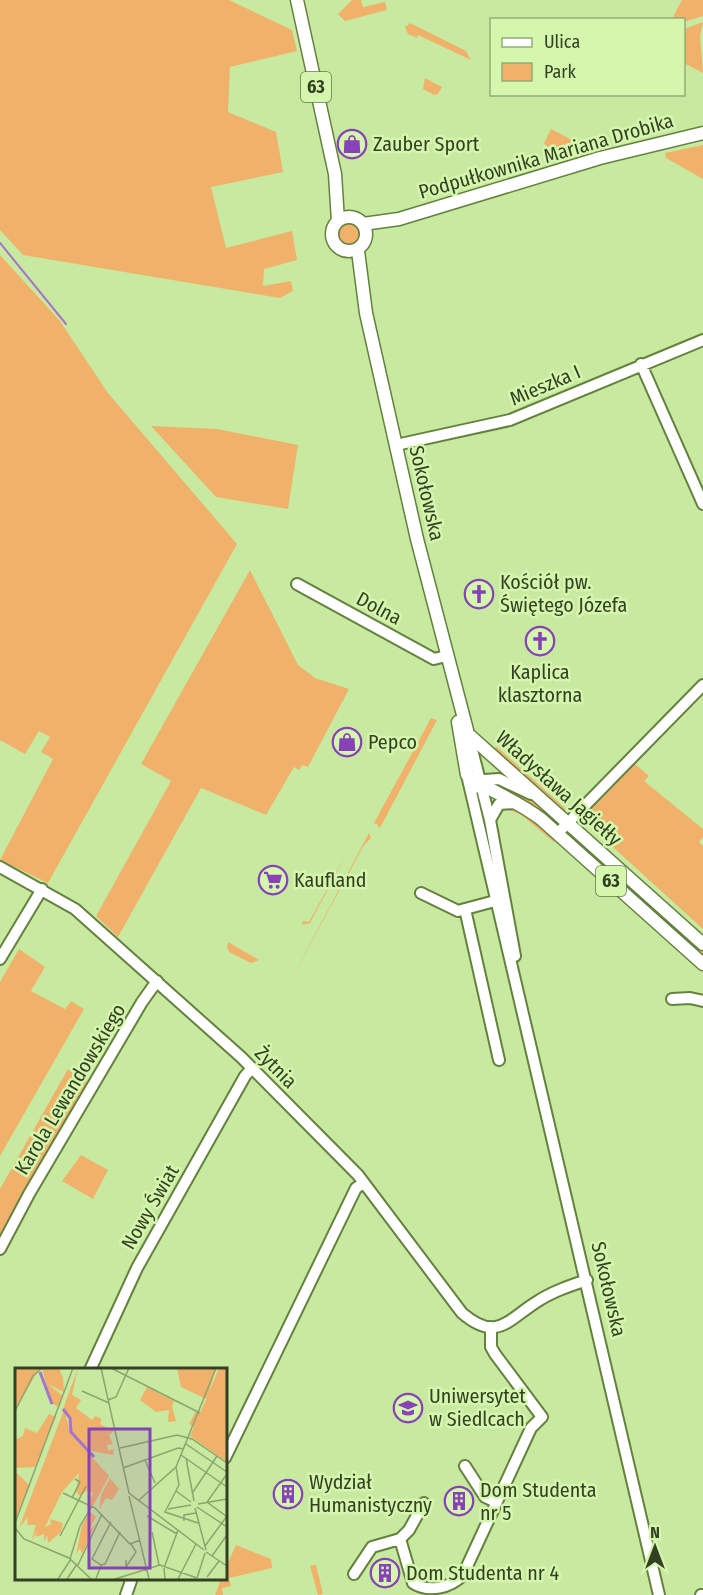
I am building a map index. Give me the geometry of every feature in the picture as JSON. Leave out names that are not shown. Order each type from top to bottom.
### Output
[{"type":"main road","name":"63","points":[[297,0],[335,174],[338,221],[333,228],[333,239],[337,247],[352,251]]},
{"type":"main road","name":"Podpułkownika Mariana Drobika","points":[[365,230],[600,158],[703,133]]},
{"type":"main road","name":"63","points":[[335,174],[352,217]]},
{"type":"main road","points":[[338,221],[352,217],[365,230],[352,251]]},
{"type":"main road","name":"Sokołowska","points":[[352,251],[446,656],[468,734]]},
{"type":"main road","name":"Sokołowska","points":[[457,700],[458,727],[467,775]]},
{"type":"main road","name":"Władysława Jagiełły","points":[[468,734],[703,944]]},
{"type":"main road","name":"Władysława Jagiełły","points":[[467,775],[517,803],[558,833],[703,964]]},
{"type":"street","name":"Mieszka I","points":[[396,445],[510,420],[703,340]]},
{"type":"street","points":[[641,364],[703,504]]},
{"type":"street","name":"Dolna","points":[[297,584],[434,658],[446,656]]},
{"type":"street","points":[[558,833],[703,685]]},
{"type":"street","name":"Sokołowska","points":[[468,734],[490,820],[520,992]]},
{"type":"street","name":"Sokołowska","points":[[467,775],[495,901],[520,992],[659,1595]]},
{"type":"street","points":[[472,797],[480,784],[490,778],[499,779],[544,801]]},
{"type":"street","name":"Władysława Jagiełły","points":[[490,820],[499,804],[517,803]]},
{"type":"street","name":"Żytnia","points":[[0,867],[75,909],[252,1068],[364,1183],[462,1313],[473,1322],[491,1327]]},
{"type":"street","points":[[0,959],[42,889]]},
{"type":"street","points":[[421,893],[458,910],[495,901]]},
{"type":"street","points":[[465,909],[499,1060]]},
{"type":"street","name":"Karola Lewandowskiego","points":[[0,1249],[29,1194],[142,1002],[157,981]]},
{"type":"street","points":[[672,999],[690,998],[703,1001]]},
{"type":"street","name":"Nowy Świat","points":[[91,1368],[137,1268],[245,1076],[252,1068]]},
{"type":"street","points":[[226,1456],[322,1254],[356,1188],[364,1183]]},
{"type":"street","points":[[400,1539],[413,1583],[429,1589],[450,1584],[463,1575],[531,1428],[542,1417],[491,1347],[491,1327],[507,1325],[536,1302],[563,1288],[587,1280]]},
{"type":"street","points":[[465,1466],[485,1497],[496,1502]]},
{"type":"street","points":[[354,1574],[372,1547],[400,1539],[409,1530],[424,1503]]},
{"type":"street","points":[[126,1595],[131,1580]]},
{"type":"green space","points":[[0,0],[229,0],[292,30],[297,51],[230,67],[228,112],[276,132],[283,172],[211,187],[226,248],[292,231],[297,260],[264,269],[263,286],[291,281],[293,291],[280,298],[23,255],[0,230]]},
{"type":"green space","points":[[352,0],[361,0],[363,7],[385,2],[387,10],[345,21],[338,14]]},
{"type":"green space","points":[[682,0],[703,0],[703,16],[685,22],[685,18],[673,18]]},
{"type":"green space","points":[[703,22],[700,36],[703,73],[685,64],[685,29]]},
{"type":"green space","points":[[410,23],[466,51],[471,60],[418,35],[417,38],[408,34],[405,27]]},
{"type":"green space","points":[[425,78],[442,87],[438,94],[434,95],[423,89]]},
{"type":"green space","points":[[551,129],[574,141],[550,150],[544,143]]},
{"type":"green space","points":[[703,145],[703,179],[666,158],[665,153]]},
{"type":"green space","points":[[349,222],[354,223],[360,229],[360,239],[354,245],[349,246],[344,245],[338,239],[337,234],[338,229],[344,223]]},
{"type":"green space","points":[[0,255],[60,321],[108,393],[237,544],[48,883],[0,860],[53,759],[41,752],[50,737],[39,731],[25,754],[0,740]]},
{"type":"green space","points":[[151,426],[217,429],[298,445],[288,509],[216,497]]},
{"type":"green space","points":[[250,570],[298,665],[315,678],[349,689],[308,767],[302,765],[299,770],[294,767],[266,815],[201,788],[118,937],[96,916],[171,781],[141,764]]},
{"type":"green space","points":[[431,718],[437,720],[380,828],[376,823],[373,825]]},
{"type":"green space","points":[[497,747],[568,811],[563,811],[493,748]]},
{"type":"green space","points":[[635,764],[649,776],[644,781],[703,829],[703,837],[699,842],[703,846],[703,929],[582,819]]},
{"type":"green space","points":[[495,783],[526,796],[560,822],[497,788]]},
{"type":"green space","points":[[515,807],[556,838],[554,842],[520,814],[503,808]]},
{"type":"green space","points":[[369,833],[371,838],[364,845],[285,991]]},
{"type":"green space","points":[[583,843],[703,950],[703,958],[580,847]]},
{"type":"green space","points":[[348,851],[310,923],[302,925],[303,921],[309,922]]},
{"type":"green space","points":[[228,942],[259,960],[251,963],[229,952]]},
{"type":"green space","points":[[19,949],[45,967],[31,991],[65,1009],[71,1001],[84,1009],[0,1156],[0,982]]},
{"type":"green space","points":[[68,1069],[87,1081],[0,1237],[0,1189]]},
{"type":"green space","points":[[81,1155],[108,1170],[93,1199],[62,1181]]},
{"type":"green space","points":[[236,1545],[271,1559],[272,1568],[229,1578],[231,1586],[222,1588],[223,1595],[215,1595],[221,1580],[226,1580],[226,1567]]},
{"type":"green space","points":[[316,1565],[323,1594],[318,1595],[310,1566]]},
{"type":"waterway","points":[[0,243],[66,324]]},
{"type":"place","name":"Zauber Sport","points":[[352,144]]},
{"type":"place","name":"Kościół pw. Świętego Józefa","points":[[479,594]]},
{"type":"place","name":"Kaplica klasztorna","points":[[540,641]]},
{"type":"place","name":"Pepco","points":[[347,742]]},
{"type":"place","name":"Kaufland","points":[[273,880]]},
{"type":"place","name":"Uniwersytet w Siedlcach","points":[[408,1408]]},
{"type":"place","name":"Wydział Humanistyczny","points":[[288,1494]]},
{"type":"place","name":"Dom Studenta nr 5","points":[[459,1501]]},
{"type":"place","name":"Dom Studenta nr 4","points":[[385,1573]]}]
